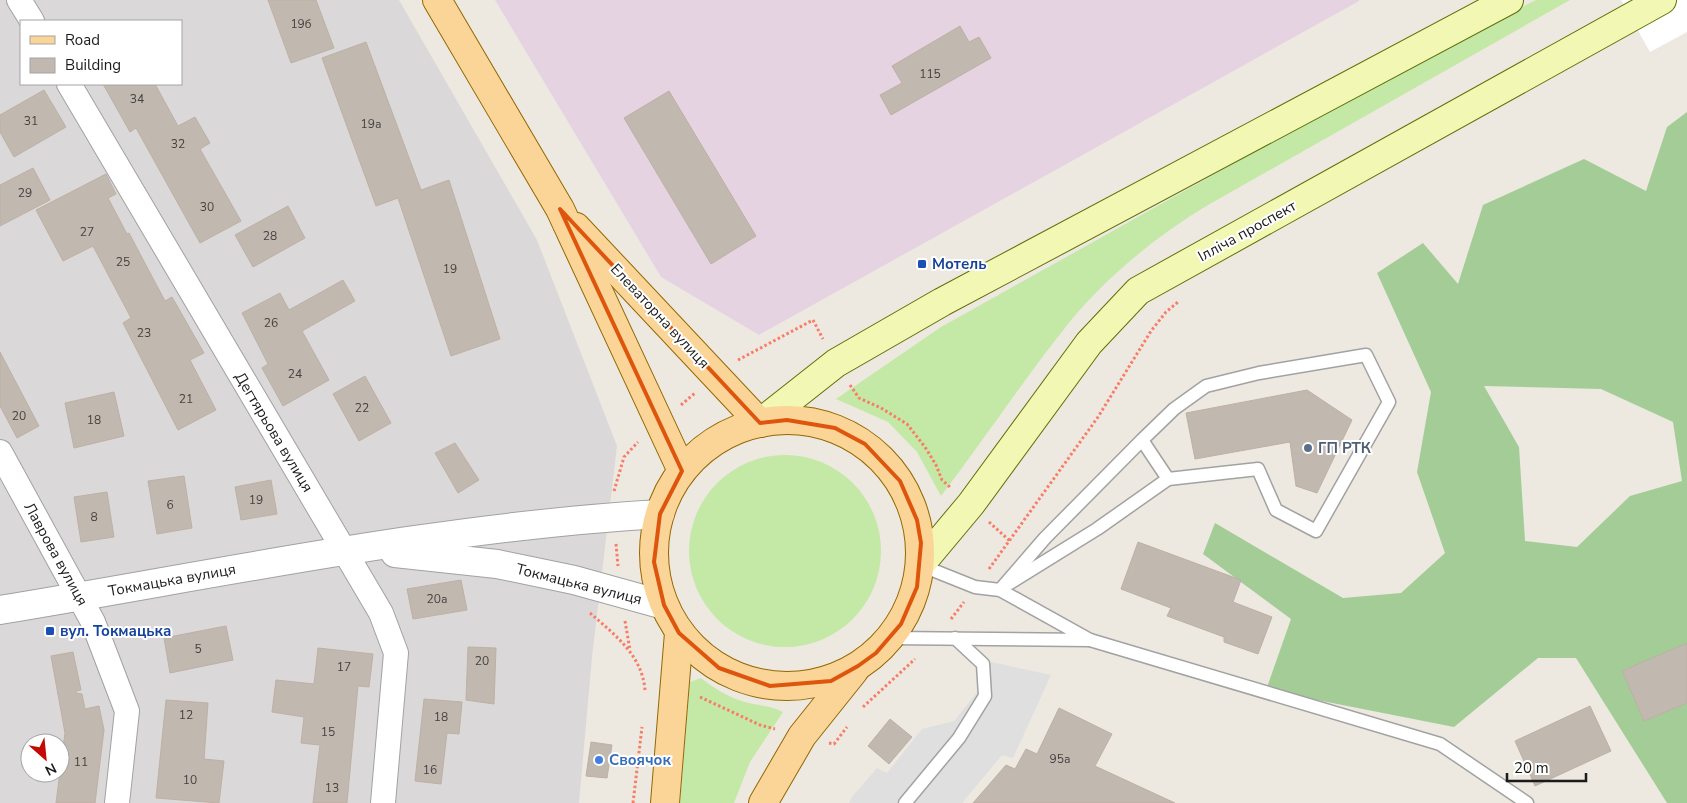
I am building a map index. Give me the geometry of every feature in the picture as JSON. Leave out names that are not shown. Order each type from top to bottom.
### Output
[{"type":"main road","name":"Елеваторна вулиця","points":[[438,0],[560,209],[682,471]]},
{"type":"main road","points":[[760,422],[836,363],[942,302],[1510,0]]},
{"type":"main road","name":"Ілліча проспект","points":[[920,566],[971,504],[1089,343],[1138,291],[1662,0]]},
{"type":"main road","name":"Елеваторна вулиця","points":[[560,209],[760,422]]},
{"type":"main road","points":[[787,420],[809,422],[835,428],[865,444],[884,461],[900,481],[912,507],[921,543],[920,566],[912,602],[901,624],[876,653],[858,666],[830,681],[797,686],[770,686],[749,681],[720,668],[692,648],[680,633],[664,605],[657,585],[654,562],[655,539],[660,514],[670,490],[682,471],[699,453],[718,440],[737,430],[760,422],[787,420]]},
{"type":"main road","points":[[665,803],[680,633]]},
{"type":"main road","points":[[763,803],[802,736],[858,666]]},
{"type":"street","points":[[0,5],[9,0]]},
{"type":"street","points":[[19,0],[31,20]]},
{"type":"street","name":"Дегтярьова вулиця","points":[[70,85],[381,613],[396,653],[382,803]]},
{"type":"street","name":"Лаврова вулиця","points":[[0,452],[93,622],[127,711],[118,803]]},
{"type":"street","name":"Токмацька вулиця","points":[[0,610],[344,549],[511,526],[660,514]]},
{"type":"street","name":"Токмацька вулиця","points":[[344,549],[497,564],[574,580],[664,605]]},
{"type":"lane","points":[[1366,354],[1389,402],[1316,531],[1276,510],[1258,469],[1168,479],[1097,530],[1000,590],[1045,538],[1142,440],[1174,409],[1206,386],[1259,373],[1366,354]]},
{"type":"lane","points":[[1142,440],[1168,479]]},
{"type":"lane","points":[[920,566],[975,587],[1000,590],[1090,640],[1440,744],[1527,803]]},
{"type":"lane","points":[[890,638],[1090,640]]},
{"type":"lane","points":[[904,803],[959,738],[984,696],[983,664],[954,638]]},
{"type":"path","points":[[861,708],[938,638],[1011,542],[1044,490],[1098,417],[1151,331],[1166,312],[1185,296]]},
{"type":"path","points":[[645,689],[694,694],[760,725],[834,744],[850,723]]},
{"type":"highlighted area","points":[[560,209],[760,423],[787,420],[835,428],[865,444],[900,481],[917,520],[921,543],[917,587],[901,624],[876,653],[858,666],[831,681],[770,686],[719,668],[679,633],[664,605],[654,562],[660,514],[682,471]]},
{"type":"shaded area","points":[[0,0],[399,0],[537,240],[617,446],[592,657],[579,803],[0,803]]},
{"type":"shaded area","points":[[495,0],[1359,1],[759,335],[661,277]]},
{"type":"shaded area","points":[[991,662],[1051,675],[1013,758],[1002,755],[962,803],[849,803],[877,768],[887,773],[922,729],[954,721],[979,690]]},
{"type":"green space","points":[[1536,0],[1570,0],[1208,205],[1171,229],[1136,256],[1102,286],[1072,319],[941,496],[917,452],[888,422],[836,399],[941,327],[1435,51]]},
{"type":"green space","points":[[1687,112],[1687,803],[1667,803],[1576,658],[1538,658],[1454,727],[1266,690],[1291,619],[1203,554],[1215,523],[1343,598],[1401,593],[1445,553],[1417,472],[1431,392],[1377,273],[1423,243],[1458,284],[1483,205],[1584,159],[1646,191],[1667,127]],"holes":[[[1484,386],[1601,389],[1673,422],[1682,481],[1630,496],[1577,547],[1525,541],[1519,447]]]},
{"type":"green space","points":[[776,455],[794,455],[822,462],[838,471],[853,483],[865,498],[874,514],[881,542],[881,560],[874,588],[865,604],[853,619],[838,631],[822,640],[794,647],[776,647],[757,643],[740,636],[724,625],[711,612],[700,596],[693,579],[689,560],[689,542],[693,523],[700,506],[711,490],[724,477],[740,466],[757,459]]},
{"type":"green space","points":[[701,678],[733,698],[783,712],[750,762],[734,803],[680,803],[690,682]]},
{"type":"pier","points":[[1621,0],[1687,0],[1687,32],[1650,52]]},
{"type":"building","points":[[268,0],[316,0],[334,48],[291,63]]},
{"type":"building","points":[[960,26],[969,42],[979,37],[991,58],[891,115],[880,95],[902,83],[892,66]]},
{"type":"building","points":[[366,42],[421,190],[449,180],[500,339],[451,356],[398,198],[376,206],[322,58]]},
{"type":"building","points":[[104,85],[156,85],[178,126],[195,117],[210,143],[200,149],[241,221],[200,243],[136,128],[130,132]]},
{"type":"building","points":[[44,90],[66,127],[14,157],[0,132],[0,115]]},
{"type":"building","points":[[669,91],[756,236],[711,264],[624,118]]},
{"type":"building","points":[[33,168],[50,200],[0,226],[0,185]]},
{"type":"building","points":[[106,174],[116,194],[108,198],[127,234],[129,233],[165,301],[172,297],[204,353],[190,360],[216,410],[178,430],[123,323],[131,318],[93,246],[63,261],[36,210]]},
{"type":"building","points":[[288,206],[305,238],[253,267],[235,235]]},
{"type":"building","points":[[343,280],[355,301],[302,331],[329,380],[283,406],[262,368],[268,364],[242,313],[280,293],[289,310]]},
{"type":"building","points":[[0,352],[39,426],[17,438],[0,406]]},
{"type":"building","points":[[365,376],[391,423],[359,441],[333,394]]},
{"type":"building","points":[[1307,390],[1352,420],[1317,493],[1296,486],[1290,442],[1195,459],[1186,413]]},
{"type":"building","points":[[114,392],[124,436],[74,448],[65,403]]},
{"type":"building","points":[[455,443],[479,480],[458,493],[435,453]]},
{"type":"building","points":[[184,476],[192,528],[157,534],[148,481]]},
{"type":"building","points":[[271,480],[277,514],[241,520],[235,487]]},
{"type":"building","points":[[107,492],[114,537],[81,542],[74,497]]},
{"type":"building","points":[[1138,542],[1241,580],[1233,602],[1272,617],[1258,654],[1224,642],[1224,637],[1167,616],[1171,608],[1121,589]]},
{"type":"building","points":[[461,580],[467,610],[413,619],[407,589]]},
{"type":"building","points":[[226,626],[233,660],[170,673],[164,638]]},
{"type":"building","points":[[1687,643],[1687,703],[1644,721],[1622,671]]},
{"type":"building","points":[[468,647],[496,648],[494,704],[466,700]]},
{"type":"building","points":[[318,648],[373,654],[369,687],[358,686],[347,803],[313,803],[320,745],[301,743],[304,717],[272,712],[276,680],[314,684]]},
{"type":"building","points":[[73,652],[81,690],[76,691],[76,693],[82,694],[85,709],[99,706],[104,730],[95,803],[56,803],[59,783],[70,783],[70,733],[65,733],[51,656]]},
{"type":"building","points":[[424,699],[462,702],[459,734],[447,733],[441,784],[415,781]]},
{"type":"building","points":[[166,700],[208,703],[204,759],[224,761],[219,803],[156,798]]},
{"type":"building","points":[[1590,706],[1611,751],[1535,786],[1515,741]]},
{"type":"building","points":[[1059,708],[1112,734],[1095,766],[1175,803],[973,803],[1006,765],[1015,769],[1026,749],[1037,754]]},
{"type":"building","points":[[890,719],[912,737],[889,764],[868,746]]},
{"type":"building","name":"Своячок","points":[[591,742],[612,745],[607,778],[586,776]]},
{"type":"place","name":"Мотель","points":[[922,264]]},
{"type":"place","name":"ГП РТК","points":[[1308,448]]},
{"type":"place","name":"вул. Токмацька","points":[[50,631]]},
{"type":"place","name":"Своячок","points":[[599,760]]}]
